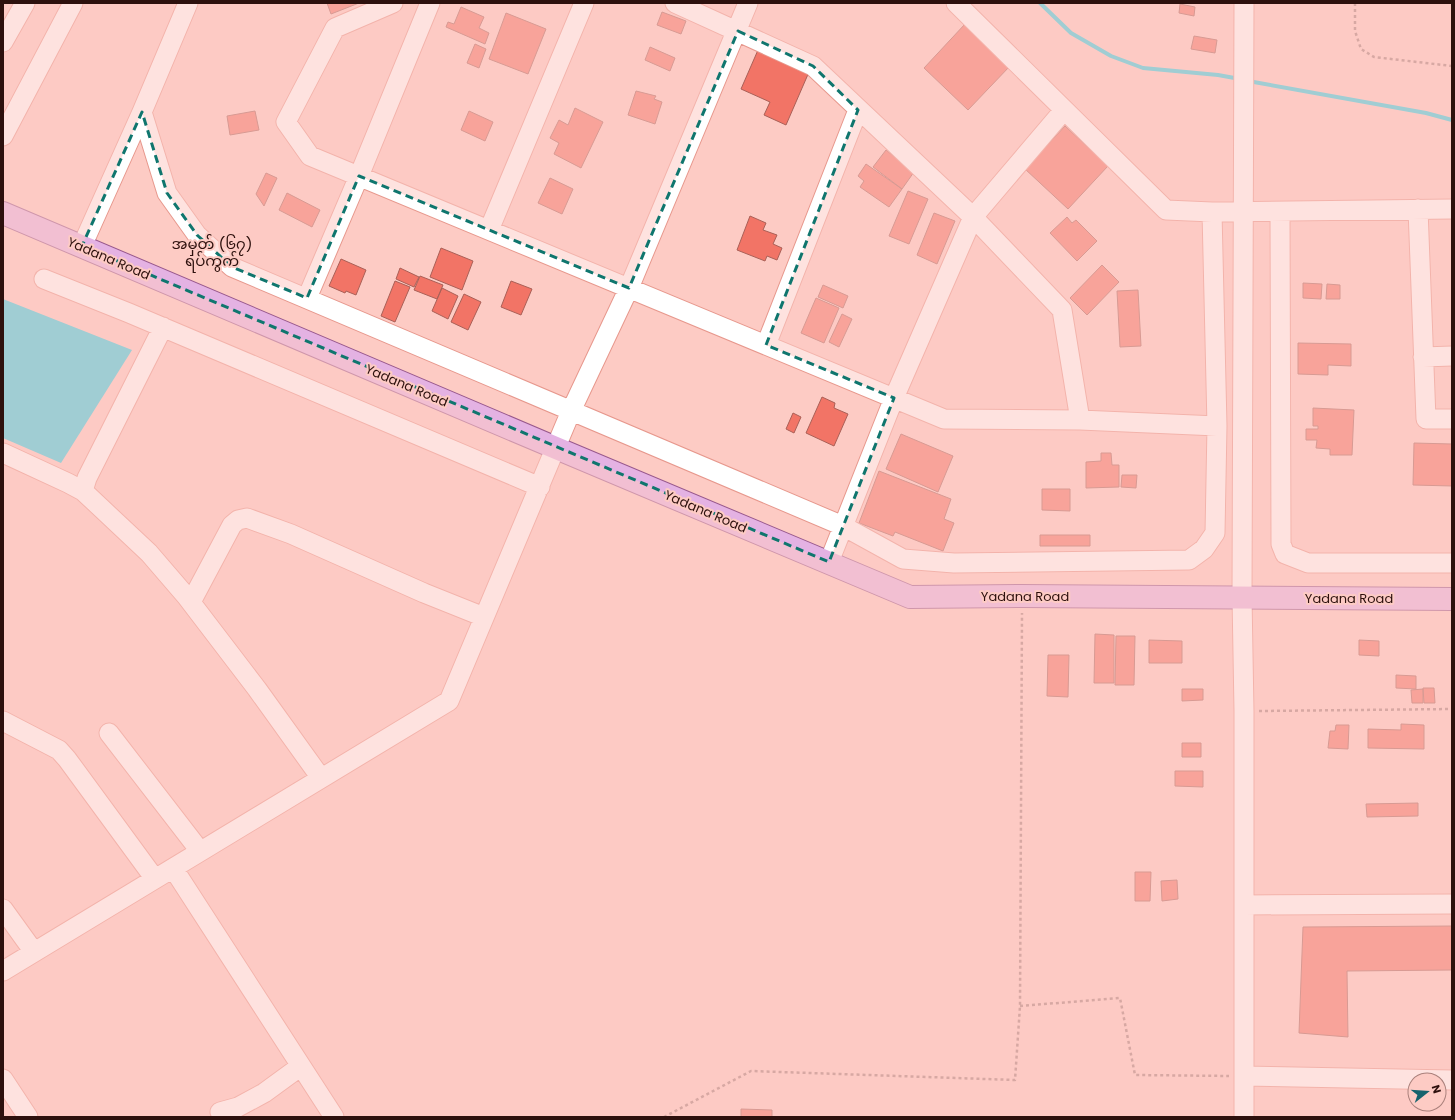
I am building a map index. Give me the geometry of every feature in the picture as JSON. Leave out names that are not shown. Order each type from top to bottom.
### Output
[{"type":"main road","name":"Yadana Road","points":[[3,213],[910,597],[1022,596],[1452,599]]},
{"type":"street","points":[[3,42],[25,3]]},
{"type":"street","points":[[3,136],[73,3]]},
{"type":"street","points":[[82,246],[142,112],[188,3]]},
{"type":"street","points":[[392,3],[335,28],[286,122],[310,156],[944,420],[1080,420],[1217,426]]},
{"type":"street","points":[[307,298],[430,3]]},
{"type":"street","points":[[489,230],[584,3]]},
{"type":"street","points":[[675,3],[813,66],[972,217],[1062,310],[1080,420]]},
{"type":"street","points":[[3,971],[449,701],[571,411],[629,288],[738,31],[748,3]]},
{"type":"street","points":[[956,3],[1166,210],[1280,212],[1452,209]]},
{"type":"street","points":[[1244,3],[1242,597],[1244,711],[1244,1117]]},
{"type":"street","points":[[766,345],[858,110]]},
{"type":"street","points":[[829,562],[894,398],[972,217],[1064,110]]},
{"type":"street","points":[[142,112],[167,194],[197,235],[232,267],[843,526],[903,559],[954,563],[1189,560],[1204,549],[1215,533],[1217,426],[1212,212]]},
{"type":"street","points":[[1418,209],[1426,419],[1452,419]]},
{"type":"street","points":[[1280,212],[1281,544],[1285,554],[1308,563],[1452,563]]},
{"type":"street","points":[[44,279],[163,327],[540,487]]},
{"type":"street","points":[[83,491],[87,478],[163,327]]},
{"type":"street","points":[[1424,357],[1452,356]]},
{"type":"street","points":[[3,453],[83,491],[148,553],[191,602],[321,778]]},
{"type":"street","points":[[191,602],[232,525],[238,520],[247,518],[290,534],[424,593],[484,617]]},
{"type":"street","points":[[3,720],[59,750],[155,879]]},
{"type":"street","points":[[109,733],[200,851]]},
{"type":"street","points":[[173,868],[334,1117]]},
{"type":"street","points":[[1244,905],[1452,904]]},
{"type":"street","points":[[3,909],[34,952]]},
{"type":"street","points":[[220,1112],[238,1107],[264,1093],[301,1066]]},
{"type":"street","points":[[1244,1076],[1452,1080]]},
{"type":"street","points":[[3,1079],[28,1117]]},
{"type":"path","points":[[1355,3],[1355,31],[1361,49],[1374,57],[1452,66]]},
{"type":"path","points":[[664,1117],[751,1071],[1015,1080],[1020,1006],[1022,596]]},
{"type":"path","points":[[1244,711],[1452,709]]},
{"type":"path","points":[[1020,1006],[1120,998],[1135,1075],[1244,1076]]},
{"type":"highlighted area","points":[[738,31],[813,66],[858,110],[766,345],[894,398],[829,562],[82,246],[142,112],[167,193],[197,235],[232,267],[307,298],[359,176],[629,288]]},
{"type":"water","points":[[3,299],[132,350],[61,463],[3,438]]},
{"type":"building","points":[[327,3],[359,3],[331,14]]},
{"type":"building","points":[[1180,4],[1195,7],[1194,16],[1179,13]]},
{"type":"building","points":[[461,7],[484,17],[479,28],[489,33],[485,44],[446,27],[448,22],[454,24]]},
{"type":"building","points":[[662,12],[686,21],[681,34],[657,25]]},
{"type":"building","points":[[506,13],[546,29],[528,74],[489,59]]},
{"type":"building","points":[[965,24],[1010,66],[968,110],[924,68]]},
{"type":"building","points":[[1194,36],[1217,40],[1215,53],[1191,49]]},
{"type":"building","points":[[475,44],[486,49],[479,68],[467,63]]},
{"type":"building","points":[[650,47],[675,58],[670,71],[645,60]]},
{"type":"building","points":[[758,50],[809,72],[786,125],[764,115],[770,102],[741,89]]},
{"type":"building","points":[[636,91],[656,96],[654,99],[662,102],[655,124],[628,115]]},
{"type":"building","points":[[575,108],[603,122],[581,168],[554,154],[559,143],[550,138],[559,120],[568,125]]},
{"type":"building","points":[[255,111],[259,130],[230,135],[227,116]]},
{"type":"building","points":[[469,111],[493,122],[485,141],[461,130]]},
{"type":"building","points":[[1065,126],[1108,166],[1068,209],[1025,169]]},
{"type":"building","points":[[886,150],[914,172],[902,189],[873,167]]},
{"type":"building","points":[[866,164],[902,189],[889,207],[860,187],[864,181],[858,176]]},
{"type":"building","points":[[266,173],[277,178],[264,206],[256,194]]},
{"type":"building","points":[[550,178],[573,189],[562,214],[538,203]]},
{"type":"building","points":[[908,191],[928,199],[909,244],[889,236]]},
{"type":"building","points":[[287,193],[320,210],[312,227],[279,210]]},
{"type":"building","points":[[934,213],[955,221],[937,264],[917,255]]},
{"type":"building","points":[[750,216],[766,223],[763,230],[777,235],[773,244],[782,248],[777,260],[767,256],[765,261],[737,250]]},
{"type":"building","points":[[1067,217],[1072,223],[1076,220],[1097,241],[1077,261],[1050,233]]},
{"type":"building","points":[[441,248],[473,261],[462,290],[430,277]]},
{"type":"building","points":[[341,259],[366,270],[356,295],[346,291],[345,293],[329,286]]},
{"type":"building","points":[[1102,265],[1119,282],[1087,315],[1070,298]]},
{"type":"building","points":[[400,268],[419,277],[414,287],[396,279]]},
{"type":"building","points":[[420,276],[443,285],[437,299],[414,290]]},
{"type":"building","points":[[395,281],[410,287],[395,322],[381,316]]},
{"type":"building","points":[[511,281],[532,289],[521,315],[501,307]]},
{"type":"building","points":[[1303,283],[1322,284],[1321,299],[1303,298]]},
{"type":"building","points":[[1327,284],[1340,285],[1340,299],[1326,299]]},
{"type":"building","points":[[823,285],[848,296],[843,308],[818,297]]},
{"type":"building","points":[[442,288],[458,296],[448,319],[432,311]]},
{"type":"building","points":[[1138,290],[1141,346],[1120,347],[1117,291]]},
{"type":"building","points":[[464,294],[481,302],[468,330],[451,322]]},
{"type":"building","points":[[816,298],[839,308],[824,343],[801,333]]},
{"type":"building","points":[[842,314],[852,319],[839,347],[829,342]]},
{"type":"building","points":[[1298,343],[1351,344],[1351,366],[1328,365],[1328,375],[1298,374]]},
{"type":"building","points":[[822,397],[835,403],[834,408],[848,414],[834,446],[806,433]]},
{"type":"building","points":[[1313,408],[1354,410],[1352,455],[1330,455],[1330,449],[1316,448],[1317,440],[1306,440],[1306,429],[1318,429],[1318,426],[1313,426]]},
{"type":"building","points":[[793,413],[801,417],[794,433],[786,429]]},
{"type":"building","points":[[901,434],[953,456],[938,492],[886,469]]},
{"type":"building","points":[[1414,443],[1452,444],[1452,486],[1413,485]]},
{"type":"building","points":[[1101,453],[1111,453],[1112,465],[1119,465],[1119,487],[1086,488],[1086,462],[1101,461]]},
{"type":"building","points":[[879,471],[951,499],[944,519],[954,523],[943,551],[895,532],[893,536],[859,523]]},
{"type":"building","points":[[1122,475],[1137,475],[1136,488],[1121,487]]},
{"type":"building","points":[[1042,489],[1070,489],[1070,511],[1042,510]]},
{"type":"building","points":[[1040,535],[1090,535],[1090,546],[1040,546]]},
{"type":"building","points":[[1095,634],[1114,635],[1114,683],[1094,683]]},
{"type":"building","points":[[1116,636],[1135,636],[1134,685],[1115,685]]},
{"type":"building","points":[[1149,640],[1182,641],[1182,663],[1149,663]]},
{"type":"building","points":[[1359,640],[1379,641],[1379,656],[1359,655]]},
{"type":"building","points":[[1048,655],[1069,655],[1068,697],[1047,696]]},
{"type":"building","points":[[1396,675],[1416,676],[1416,689],[1396,688]]},
{"type":"building","points":[[1423,688],[1434,688],[1435,703],[1424,703]]},
{"type":"building","points":[[1182,689],[1203,689],[1203,700],[1182,701]]},
{"type":"building","points":[[1423,689],[1423,703],[1412,703],[1411,690]]},
{"type":"building","points":[[1401,724],[1424,725],[1424,749],[1368,748],[1368,729],[1401,730]]},
{"type":"building","points":[[1336,725],[1349,725],[1348,749],[1328,748],[1330,731],[1335,731]]},
{"type":"building","points":[[1182,743],[1201,743],[1201,757],[1182,757]]},
{"type":"building","points":[[1175,771],[1203,771],[1203,787],[1175,786]]},
{"type":"building","points":[[1418,803],[1418,816],[1367,817],[1366,804]]},
{"type":"building","points":[[1135,872],[1151,872],[1150,901],[1135,901]]},
{"type":"building","points":[[1177,880],[1178,899],[1162,901],[1161,881]]},
{"type":"building","points":[[1452,926],[1452,970],[1347,971],[1348,1037],[1299,1033],[1303,927]]},
{"type":"building","points":[[741,1109],[772,1110],[772,1117],[741,1117]]},
{"type":"waterway","points":[[1040,3],[1071,33],[1111,56],[1143,68],[1218,75],[1240,79]]},
{"type":"waterway","points":[[1248,81],[1426,113],[1452,120]]},
{"type":"district","name":"အမှတ် (၆၇) ရပ်ကွက်","points":[[212,252]]}]
